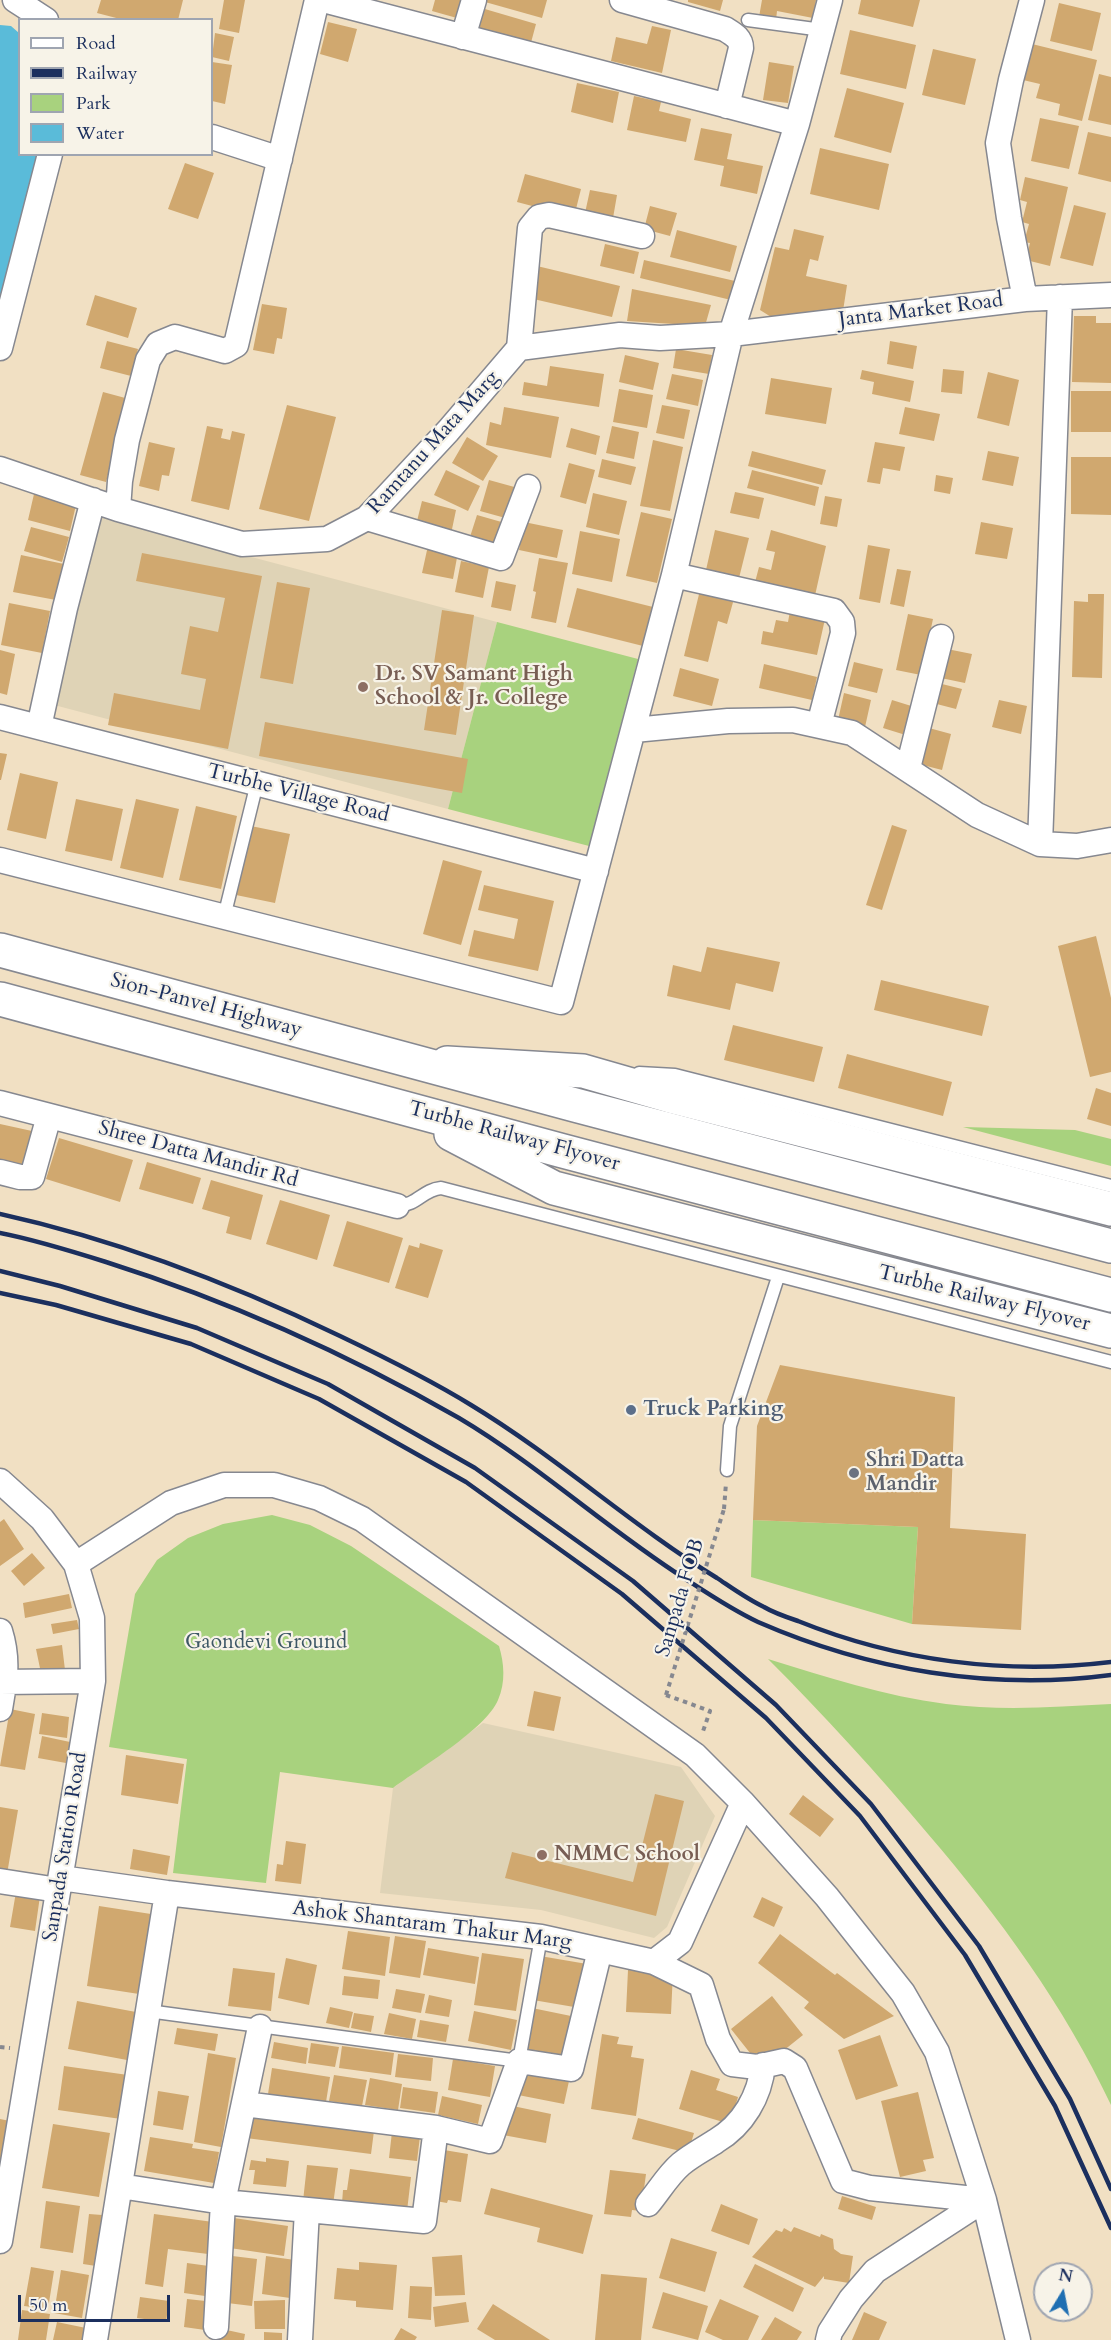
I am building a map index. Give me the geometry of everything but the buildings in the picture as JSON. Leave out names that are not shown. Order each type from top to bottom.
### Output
[{"type":"main road","name":"Sion-Panvel Highway","points":[[0,950],[413,1061]]},
{"type":"main road","points":[[0,999],[399,1107]]},
{"type":"main road","points":[[413,1061],[584,1071],[670,1096],[1111,1209]]},
{"type":"main road","points":[[413,1061],[1111,1246]]},
{"type":"main road","name":"Turbhe Railway Flyover","points":[[399,1107],[1111,1294]]},
{"type":"main road","name":"Turbhe Railway Flyover","points":[[399,1107],[554,1188],[1111,1332]]},
{"type":"main road","points":[[478,1128],[537,1122],[1111,1273]]},
{"type":"street","points":[[15,0],[43,18]]},
{"type":"street","points":[[118,509],[127,440],[148,360],[158,344],[175,337],[225,351],[236,345],[317,0]]},
{"type":"street","points":[[323,0],[797,124]]},
{"type":"street","points":[[463,37],[474,0]]},
{"type":"street","points":[[622,0],[724,29],[737,37],[741,48],[727,106]]},
{"type":"street","points":[[0,860],[561,1002],[674,575],[731,334],[797,124],[830,0]]},
{"type":"street","points":[[1025,299],[1009,218],[998,143],[1011,80],[1032,0]]},
{"type":"street","points":[[213,137],[280,159]]},
{"type":"street","points":[[0,348],[49,156]]},
{"type":"street","points":[[642,236],[549,215],[539,217],[530,228],[519,348],[620,335],[660,338],[731,334]]},
{"type":"street","name":"Janta Market Road","points":[[731,334],[1025,299],[1111,295]]},
{"type":"street","points":[[1040,844],[1060,297]]},
{"type":"street","name":"Ramtanu Mata Marg","points":[[0,469],[118,509],[242,544],[327,539],[367,518],[448,431],[519,348]]},
{"type":"street","points":[[367,518],[501,558],[528,487]]},
{"type":"street","points":[[39,727],[65,608],[93,500]]},
{"type":"street","points":[[674,575],[834,611],[842,622],[843,633],[819,725]]},
{"type":"street","points":[[908,768],[941,637]]},
{"type":"street","name":"Turbhe Village Road","points":[[0,717],[596,870]]},
{"type":"street","points":[[634,730],[728,721],[793,720],[819,725],[852,733],[977,815],[1040,844],[1077,846],[1111,840]]},
{"type":"street","name":"Shree Datta Mandir Rd","points":[[0,1103],[397,1206]]},
{"type":"street","points":[[0,1172],[20,1177],[32,1177],[49,1116]]},
{"type":"street","name":"Sanpada Station Road","points":[[0,1481],[42,1519],[76,1564],[92,1618],[93,1682],[0,2241]]},
{"type":"street","points":[[76,1564],[171,1503],[224,1485],[274,1485],[319,1498],[362,1520],[695,1755],[743,1803],[827,1897],[903,1993],[937,2052],[984,2200],[1018,2340]]},
{"type":"street","points":[[0,1630],[6,1649],[0,1709]]},
{"type":"street","points":[[2,1682],[93,1682]]},
{"type":"street","points":[[654,1962],[680,1942],[743,1803]]},
{"type":"street","name":"Ashok Shantaram Thakur Marg","points":[[0,1881],[167,1893],[541,1937],[654,1962],[701,1986],[718,2039],[732,2064],[757,2067],[763,2065]]},
{"type":"street","points":[[95,2340],[167,1893]]},
{"type":"street","points":[[244,2104],[436,2128],[490,2141],[519,2061],[571,2068],[600,1950]]},
{"type":"street","points":[[216,2327],[223,2202],[260,2027]]},
{"type":"street","points":[[648,2204],[679,2165],[718,2140],[747,2113],[761,2083],[763,2065],[784,2061],[795,2068],[843,2181],[870,2188],[984,2200]]},
{"type":"street","points":[[120,2186],[223,2202],[424,2221],[436,2128]]},
{"type":"street","points":[[828,2340],[830,2332],[851,2299],[875,2271],[984,2200]]},
{"type":"street","points":[[300,2340],[308,2210]]},
{"type":"lane","points":[[748,20],[822,30]]},
{"type":"lane","points":[[224,916],[257,783]]},
{"type":"lane","points":[[584,1071],[675,1075],[1111,1186]]},
{"type":"lane","points":[[397,1206],[408,1205],[432,1189],[441,1188],[1111,1362]]},
{"type":"lane","points":[[727,1470],[730,1426],[778,1277]]},
{"type":"lane","points":[[148,2011],[519,2061],[541,1937]]},
{"type":"path","name":"Sanpada FOB","points":[[710,1711],[666,1695],[724,1509],[727,1470]]},
{"type":"shaded area","points":[[89,514],[497,622],[448,809],[39,701]]},
{"type":"shaded area","name":"NMMC School","points":[[483,1723],[681,1767],[715,1816],[667,1927],[654,1938],[541,1910],[380,1893],[393,1788]]},
{"type":"green space","points":[[497,622],[638,659],[589,846],[448,809]]},
{"type":"green space","points":[[963,1127],[1075,1130],[1111,1139],[1111,1166]]},
{"type":"green space","name":"Gaondevi Ground","points":[[272,1515],[310,1525],[351,1546],[499,1646],[503,1673],[501,1693],[491,1711],[467,1735],[393,1788],[280,1772],[266,1883],[173,1873],[187,1759],[109,1747],[135,1594],[157,1560],[188,1538],[223,1524]]},
{"type":"green space","points":[[753,1520],[918,1527],[912,1624],[751,1577]]},
{"type":"green space","points":[[768,1659],[878,1691],[923,1701],[1008,1708],[1111,1704],[1111,2105],[1073,2032],[1051,1997],[980,1897],[870,1767]]},
{"type":"water","points":[[0,25],[11,26],[18,32],[18,156],[40,156],[0,297]]},
{"type":"railway","points":[[0,1214],[131,1250],[216,1281],[299,1317],[406,1369],[455,1395],[503,1425],[654,1536],[746,1597],[780,1615],[874,1646],[952,1661],[1031,1667],[1111,1662]]},
{"type":"railway","points":[[0,1233],[40,1242],[152,1277],[287,1331],[374,1372],[488,1436],[655,1559],[720,1601],[758,1622],[800,1639],[886,1664],[976,1678],[1021,1680],[1111,1675]]},
{"type":"railway","points":[[0,1271],[60,1286],[197,1328],[328,1384],[475,1468],[633,1581],[776,1705],[871,1804],[979,1946],[1070,2099],[1111,2189]]},
{"type":"railway","points":[[0,1293],[56,1305],[191,1344],[319,1399],[466,1482],[622,1594],[766,1718],[860,1816],[965,1955],[1055,2106],[1111,2228]]},
{"type":"place","name":"Dr. SV Samant High School & Jr. College","points":[[363,687]]},
{"type":"place","name":"Truck Parking","points":[[631,1410]]},
{"type":"place","name":"Shri Datta Mandir","points":[[854,1473]]},
{"type":"place","name":"NMMC School","points":[[542,1855]]}]
